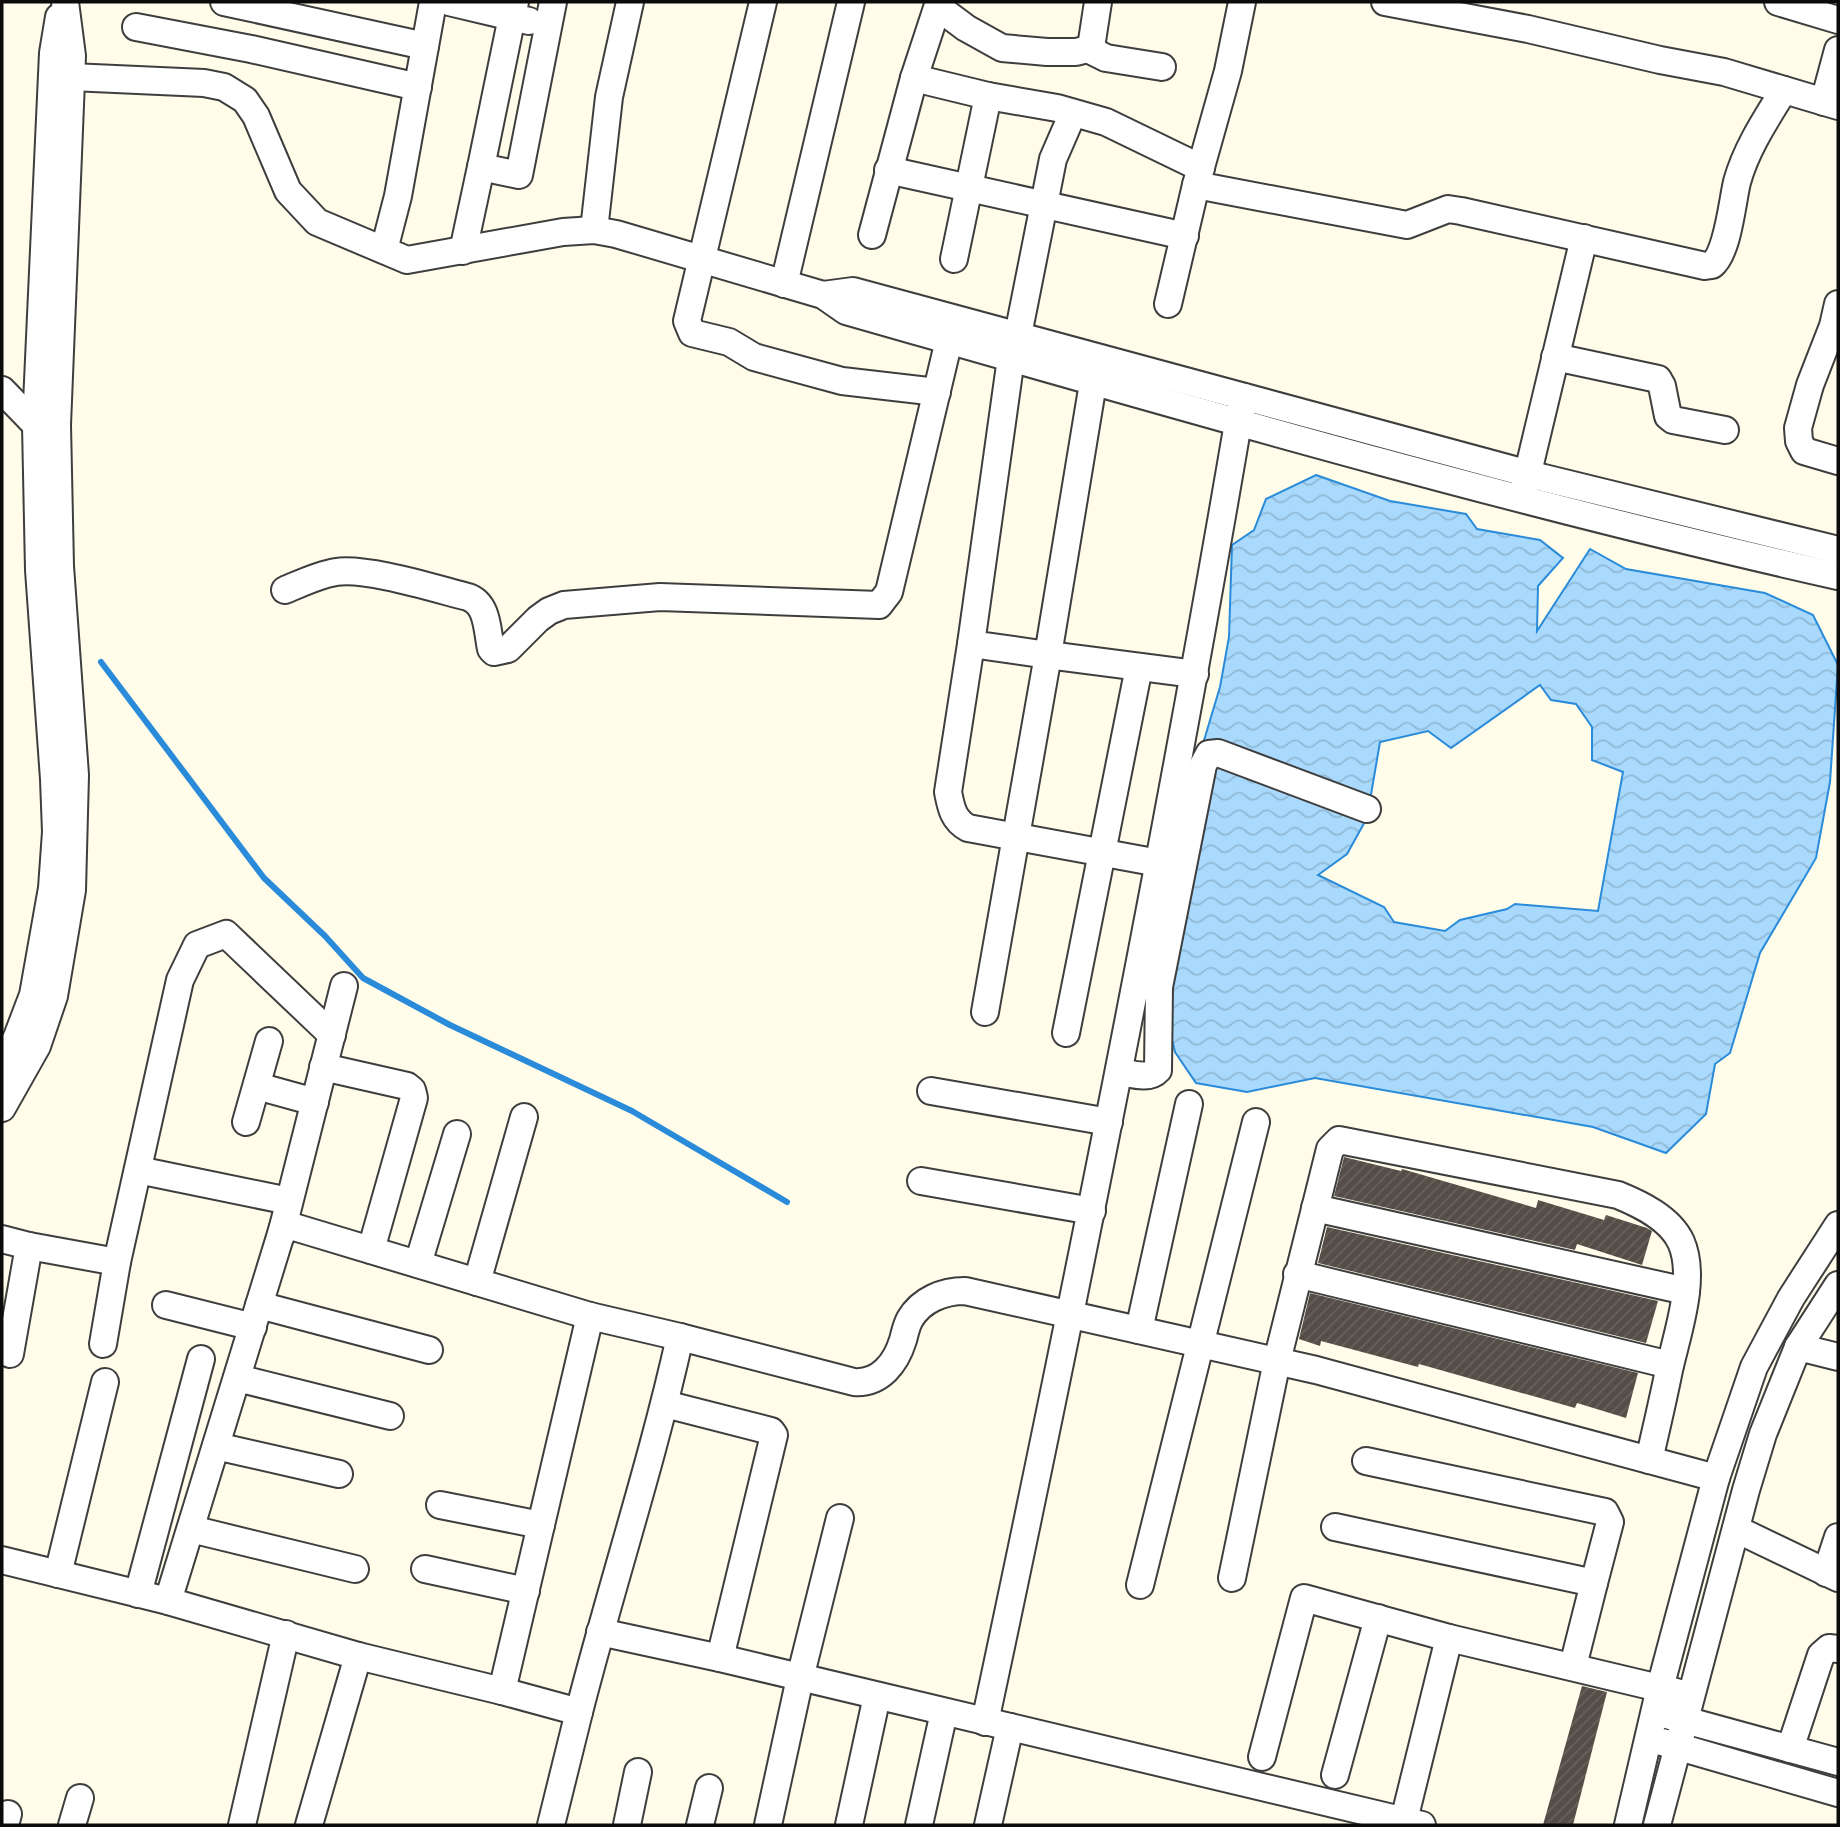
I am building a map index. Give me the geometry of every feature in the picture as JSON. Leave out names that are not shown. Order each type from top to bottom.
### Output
[{"type":"street","points":[[2,1066],[17,1037],[33,995],[52,888],[56,832],[39,570],[72,56],[63,2]]},
{"type":"street","points":[[2,1108],[37,1046],[54,996],[72,890],[75,775],[47,425],[53,53],[63,2]]},
{"type":"street","points":[[223,2],[425,46]]},
{"type":"street","points":[[384,250],[398,197],[433,2]]},
{"type":"street","points":[[449,2],[550,13],[519,175],[481,167]]},
{"type":"street","points":[[594,229],[609,97],[630,2]]},
{"type":"street","points":[[763,2],[687,321],[692,333],[729,342],[754,357],[842,381],[937,393]]},
{"type":"street","points":[[785,284],[851,2]]},
{"type":"street","points":[[1088,49],[1092,41],[1098,2]]},
{"type":"street","points":[[1168,304],[1198,177],[1228,71],[1242,2]]},
{"type":"street","points":[[1385,2],[1436,7],[1660,60],[1724,72],[1831,104],[1838,50]]},
{"type":"street","points":[[1778,2],[1838,20]]},
{"type":"street","points":[[872,234],[914,78],[939,4],[966,28],[1002,48],[1057,52],[1088,49],[1106,58],[1162,67]]},
{"type":"street","points":[[463,251],[514,9]]},
{"type":"street","points":[[136,27],[251,49],[418,87]]},
{"type":"street","points":[[71,78],[204,83],[224,87],[245,100],[251,108],[288,191],[317,222],[407,260],[563,232],[594,229],[823,295],[846,311],[949,340],[1015,347]]},
{"type":"street","points":[[914,78],[1106,122],[1198,177],[1397,224],[1407,225],[1448,209],[1706,266],[1712,265],[1721,254],[1738,180],[1748,153],[1784,90]]},
{"type":"street","points":[[954,259],[988,96]]},
{"type":"street","points":[[1073,113],[1053,159],[1015,347],[948,792],[954,816],[960,824],[968,828],[1159,863]]},
{"type":"street","points":[[888,170],[1185,236]]},
{"type":"street","points":[[1525,487],[1584,238]]},
{"type":"street","points":[[823,295],[853,291],[1015,347],[1095,370],[1238,423],[1525,487],[1838,550]]},
{"type":"street","points":[[1836,319],[1810,385],[1798,428],[1799,441],[1804,451],[1838,461]]},
{"type":"street","points":[[285,590],[310,579],[338,572],[360,572],[468,597],[477,600],[482,606],[491,649],[494,652],[508,649],[549,611],[564,605],[660,597],[879,605],[889,592],[949,340]]},
{"type":"street","points":[[1555,357],[1658,379],[1668,416],[1673,420],[1725,430]]},
{"type":"street","points":[[1095,370],[1244,397],[1686,542],[1838,576]]},
{"type":"street","points":[[985,1012],[1095,370]]},
{"type":"street","points":[[2,390],[47,425]]},
{"type":"street","points":[[988,1825],[998,1725],[1072,1315],[1195,674],[1244,397]]},
{"type":"street","points":[[971,644],[1195,674]]},
{"type":"street","points":[[1066,1033],[1139,667]]},
{"type":"street","points":[[1119,1072],[1150,1076],[1158,1070],[1159,987],[1203,765],[1209,754],[1218,753],[1367,809]]},
{"type":"street","points":[[103,1344],[117,1262],[180,980],[197,945],[226,934],[332,1035]]},
{"type":"street","points":[[281,1235],[344,986]]},
{"type":"street","points":[[246,1122],[269,1041]]},
{"type":"street","points":[[323,1067],[407,1086],[412,1090],[414,1098],[371,1250]]},
{"type":"street","points":[[257,1086],[315,1102]]},
{"type":"street","points":[[931,1091],[1109,1122]]},
{"type":"street","points":[[1139,1330],[1189,1104]]},
{"type":"street","points":[[477,1282],[524,1118]]},
{"type":"street","points":[[1140,1586],[1256,1122]]},
{"type":"street","points":[[418,1264],[457,1135]]},
{"type":"street","points":[[1232,1578],[1297,1274],[1330,1149],[1339,1140],[1618,1195],[1644,1206],[1668,1225],[1681,1241],[1687,1262],[1686,1291],[1649,1460]]},
{"type":"street","points":[[138,1170],[289,1201]]},
{"type":"street","points":[[921,1181],[1092,1211]]},
{"type":"street","points":[[1315,1208],[1686,1291]]},
{"type":"street","points":[[168,1601],[284,1224],[590,1316],[854,1382],[874,1380],[893,1363],[910,1319],[917,1310],[934,1297],[965,1291],[1278,1361],[1716,1478]]},
{"type":"street","points":[[1629,1825],[1657,1700],[1716,1478],[1754,1367],[1791,1297],[1838,1225]]},
{"type":"street","points":[[2,1239],[117,1262]]},
{"type":"street","points":[[10,1354],[29,1246]]},
{"type":"street","points":[[1297,1274],[1670,1365]]},
{"type":"street","points":[[1657,1825],[1735,1529],[1763,1434],[1798,1347],[1838,1285]]},
{"type":"street","points":[[166,1305],[256,1316],[429,1350]]},
{"type":"street","points":[[502,1691],[590,1316]]},
{"type":"street","points":[[551,1825],[600,1632],[665,1404],[680,1337]]},
{"type":"street","points":[[1798,1347],[1838,1357]]},
{"type":"street","points":[[138,1594],[201,1359]]},
{"type":"street","points":[[237,1378],[390,1416]]},
{"type":"street","points":[[58,1574],[105,1382]]},
{"type":"street","points":[[665,1404],[775,1435],[720,1658]]},
{"type":"street","points":[[216,1446],[339,1474]]},
{"type":"street","points":[[1366,1461],[1605,1513],[1610,1522],[1573,1666]]},
{"type":"street","points":[[440,1504],[541,1525]]},
{"type":"street","points":[[768,1825],[800,1678],[840,1518]]},
{"type":"street","points":[[1335,1527],[1594,1583]]},
{"type":"street","points":[[191,1529],[355,1569]]},
{"type":"street","points":[[1735,1529],[1832,1576],[1838,1537]]},
{"type":"street","points":[[4,1567],[58,1574],[168,1601],[358,1656],[579,1712]]},
{"type":"street","points":[[425,1569],[526,1591]]},
{"type":"street","points":[[1262,1756],[1304,1598],[1449,1638],[1573,1666],[1657,1700],[1689,1708],[1790,1749],[1838,1762]]},
{"type":"street","points":[[1335,1775],[1378,1618]]},
{"type":"street","points":[[600,1632],[720,1658],[1413,1823],[1449,1638]]},
{"type":"street","points":[[242,1825],[285,1634]]},
{"type":"street","points":[[1790,1749],[1821,1655],[1829,1648],[1838,1649]]},
{"type":"street","points":[[309,1825],[358,1656]]},
{"type":"street","points":[[849,1825],[877,1696]]},
{"type":"street","points":[[919,1825],[944,1712]]},
{"type":"street","points":[[1648,1739],[1838,1793]]},
{"type":"street","points":[[627,1825],[638,1772]]},
{"type":"street","points":[[700,1825],[709,1788]]},
{"type":"street","points":[[72,1825],[80,1798]]},
{"type":"water","points":[[1316,475],[1390,501],[1466,514],[1477,529],[1540,540],[1563,558],[1538,586],[1537,631],[1590,549],[1626,569],[1765,593],[1813,615],[1838,665],[1830,782],[1816,858],[1760,953],[1730,1053],[1715,1064],[1706,1114],[1666,1153],[1593,1127],[1315,1078],[1247,1092],[1196,1083],[1175,1052],[1167,1020],[1190,787],[1220,687],[1229,637],[1232,545],[1254,530],[1266,499]],"holes":[[[1540,685],[1551,700],[1576,704],[1592,727],[1592,760],[1623,772],[1598,911],[1515,904],[1507,909],[1460,920],[1445,931],[1394,922],[1384,907],[1318,875],[1347,854],[1367,818],[1380,742],[1428,731],[1451,748]]]},
{"type":"building","points":[[1344,1157],[1401,1171],[1402,1169],[1536,1208],[1538,1200],[1604,1220],[1606,1215],[1647,1228],[1652,1231],[1642,1265],[1577,1244],[1575,1250],[1334,1196]]},
{"type":"building","points":[[1327,1227],[1658,1301],[1646,1343],[1318,1263]]},
{"type":"building","points":[[1310,1293],[1638,1373],[1626,1418],[1577,1403],[1575,1408],[1419,1364],[1418,1367],[1321,1341],[1320,1346],[1299,1339]]},
{"type":"building","points":[[1582,1686],[1607,1692],[1573,1825],[1543,1825]]},
{"type":"waterway","points":[[101,662],[264,878],[325,936],[363,978],[450,1025],[632,1111],[787,1202]]}]
